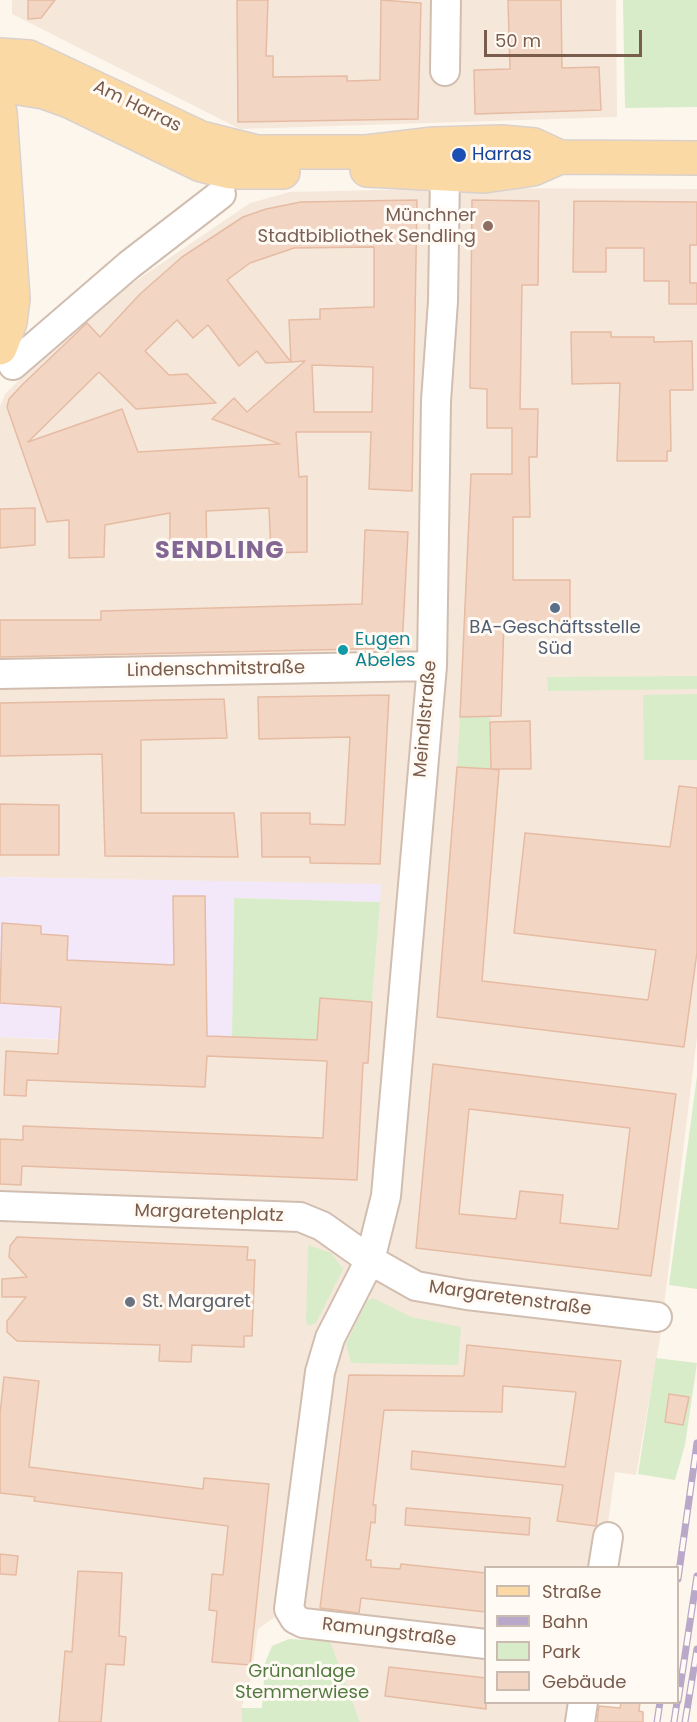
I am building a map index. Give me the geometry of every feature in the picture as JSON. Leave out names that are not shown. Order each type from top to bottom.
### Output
[{"type":"main road","name":"Am Harras","points":[[0,55],[23,56],[43,62],[201,138],[276,163]]},
{"type":"main road","name":"Am Harras","points":[[0,85],[44,92],[69,101],[201,165],[230,172],[276,163]]},
{"type":"main road","points":[[0,112],[13,299],[7,357]]},
{"type":"main road","points":[[276,163],[434,144],[502,142],[534,146],[560,157],[697,158]]},
{"type":"main road","points":[[276,163],[445,175],[503,175],[533,169],[560,157]]},
{"type":"street","points":[[445,71],[446,0]]},
{"type":"street","name":"Meindlstraße","points":[[370,1260],[386,1196],[432,666],[436,401],[443,301],[445,175]]},
{"type":"street","points":[[7,357],[221,194]]},
{"type":"street","name":"Lindenschmitstraße","points":[[0,674],[432,666]]},
{"type":"street","name":"Margaretenplatz","points":[[0,1206],[300,1217],[322,1226],[370,1260]]},
{"type":"street","name":"Margaretenstraße","points":[[370,1260],[416,1286],[467,1295],[657,1317]]},
{"type":"street","name":"Ramungstraße","points":[[370,1260],[330,1338],[320,1372],[289,1606],[293,1618],[303,1623],[484,1644]]},
{"type":"street","points":[[603,1566],[608,1537]]},
{"type":"street","points":[[580,1722],[583,1704]]},
{"type":"shaded area","points":[[12,0],[616,0],[617,117],[240,129],[12,14]]},
{"type":"shaded area","points":[[472,188],[697,189],[697,1037],[660,1339],[636,1475],[615,1472],[602,1566],[484,1566],[484,1704],[583,1704],[580,1722],[360,1722],[321,1620],[279,1614],[258,1629],[250,1684],[241,1708],[242,1722],[0,1722],[0,1037],[150,1044],[293,1059],[320,998],[372,1001],[381,885],[0,877],[0,406],[5,394],[86,315],[250,203],[290,192]]},
{"type":"shaded area","points":[[0,877],[381,884],[380,902],[234,898],[232,1046],[0,1037]]},
{"type":"green space","points":[[623,0],[697,0],[697,107],[625,108]]},
{"type":"green space","points":[[697,676],[697,689],[548,691],[547,677]]},
{"type":"green space","points":[[697,694],[697,760],[644,760],[643,695]]},
{"type":"green space","points":[[460,717],[490,717],[491,769],[457,767]]},
{"type":"green space","points":[[234,898],[380,902],[372,1002],[320,998],[316,1060],[294,1039],[232,1037]]},
{"type":"green space","points":[[697,1076],[697,1289],[669,1285]]},
{"type":"green space","points":[[308,1245],[331,1253],[343,1269],[316,1323],[308,1326],[306,1321]]},
{"type":"green space","points":[[373,1298],[411,1317],[461,1327],[458,1365],[351,1363],[346,1344],[367,1301]]},
{"type":"green space","points":[[656,1358],[697,1363],[685,1445],[675,1480],[638,1474]]},
{"type":"green space","name":"Grünanlage Stemmerwiese","points":[[289,1639],[330,1641],[360,1722],[242,1722],[241,1708],[262,1708],[265,1663],[272,1646]]},
{"type":"building","points":[[28,0],[55,0],[41,18],[28,19]]},
{"type":"building","points":[[237,0],[268,0],[266,56],[273,56],[273,77],[347,76],[347,81],[380,80],[381,0],[421,3],[418,119],[238,122]]},
{"type":"building","points":[[508,0],[561,0],[562,68],[599,67],[601,110],[475,114],[474,70],[510,69]]},
{"type":"building","points":[[417,200],[412,491],[369,489],[371,432],[296,432],[299,477],[307,476],[307,552],[271,553],[269,508],[206,511],[207,555],[170,555],[170,513],[105,525],[104,557],[69,558],[69,520],[47,522],[7,407],[9,399],[87,323],[100,337],[140,294],[182,257],[243,217],[266,209],[301,202]],"holes":[[[374,247],[374,307],[320,309],[320,319],[289,320],[291,362],[227,280],[250,263],[294,248]],[[177,320],[193,338],[208,325],[239,366],[257,351],[266,363],[305,361],[247,412],[234,398],[212,419],[280,444],[138,452],[122,409],[28,442],[99,372],[136,409],[216,403],[187,374],[169,375],[145,351]],[[312,365],[373,367],[372,412],[314,412]]]},
{"type":"building","points":[[472,200],[539,201],[538,285],[522,285],[520,409],[538,409],[537,457],[529,457],[530,517],[513,517],[513,580],[570,580],[570,621],[504,621],[501,716],[460,717],[471,474],[512,474],[512,428],[487,428],[487,389],[470,388]]},
{"type":"building","points":[[574,201],[697,202],[697,245],[690,245],[690,283],[697,283],[697,304],[669,304],[669,281],[644,281],[644,248],[606,248],[606,272],[573,272]]},
{"type":"building","points":[[571,332],[611,332],[611,337],[654,337],[654,342],[692,341],[693,390],[670,390],[671,451],[667,451],[667,461],[617,461],[620,383],[572,384]]},
{"type":"building","points":[[35,508],[35,545],[0,548],[0,509]]},
{"type":"building","points":[[365,530],[408,532],[402,648],[0,657],[0,620],[101,620],[101,611],[362,604]]},
{"type":"building","points":[[389,695],[380,864],[310,863],[310,857],[262,857],[261,813],[310,813],[310,824],[345,825],[350,737],[259,739],[258,697]]},
{"type":"building","points":[[224,699],[227,738],[141,740],[141,813],[234,813],[238,857],[105,856],[102,754],[0,756],[0,703]]},
{"type":"building","points":[[530,721],[531,769],[491,769],[490,722]]},
{"type":"building","points":[[457,767],[499,770],[482,981],[648,1000],[656,950],[514,933],[525,833],[670,847],[679,786],[697,788],[697,952],[684,1047],[437,1017]]},
{"type":"building","points":[[0,804],[59,805],[59,855],[0,855]]},
{"type":"building","points":[[173,896],[205,896],[207,1036],[317,1040],[320,998],[372,1002],[368,1063],[363,1063],[357,1180],[22,1166],[21,1185],[0,1184],[0,1139],[23,1140],[23,1126],[323,1138],[327,1061],[207,1056],[205,1087],[27,1080],[26,1096],[4,1095],[6,1051],[58,1054],[61,1007],[0,1003],[2,923],[41,926],[41,934],[68,936],[67,960],[174,965]]},
{"type":"building","points":[[433,1064],[676,1094],[651,1276],[416,1248]],"holes":[[[469,1109],[630,1128],[618,1229],[560,1223],[563,1195],[520,1191],[516,1219],[459,1214]]]},
{"type":"building","name":"St. Margaret","points":[[17,1237],[248,1247],[247,1260],[255,1260],[252,1336],[244,1336],[244,1347],[192,1345],[191,1362],[159,1361],[160,1345],[17,1341],[7,1332],[7,1321],[26,1297],[2,1297],[2,1279],[27,1277],[9,1257],[10,1246]]},
{"type":"building","points":[[467,1345],[621,1361],[596,1526],[557,1521],[563,1485],[411,1469],[412,1451],[565,1467],[576,1392],[503,1386],[502,1412],[384,1410],[373,1505],[376,1505],[375,1523],[371,1522],[366,1560],[371,1560],[371,1567],[400,1569],[401,1564],[484,1573],[484,1612],[361,1598],[359,1613],[320,1608],[349,1375],[464,1376]]},
{"type":"building","points":[[4,1377],[39,1381],[29,1467],[203,1489],[204,1478],[269,1484],[250,1665],[212,1662],[217,1611],[209,1610],[212,1574],[223,1575],[228,1526],[34,1501],[35,1497],[0,1493],[0,1414]]},
{"type":"building","points":[[669,1394],[689,1397],[683,1425],[665,1422]]},
{"type":"building","points":[[406,1508],[530,1518],[529,1535],[405,1525]]},
{"type":"building","points":[[0,1554],[18,1556],[16,1575],[0,1574]]},
{"type":"building","points":[[78,1571],[122,1573],[119,1636],[126,1637],[124,1665],[106,1664],[101,1722],[59,1722],[65,1651],[72,1652]]},
{"type":"building","points":[[389,1667],[484,1678],[486,1709],[385,1696]]},
{"type":"building","points":[[621,1704],[640,1704],[639,1711],[643,1712],[643,1722],[597,1722],[599,1706],[620,1708]]},
{"type":"railway","points":[[679,1572],[697,1443]]},
{"type":"railway","points":[[679,1694],[697,1576]]},
{"type":"railway","points":[[685,1722],[697,1649]]},
{"type":"railway","points":[[657,1722],[660,1704]]},
{"type":"railway","points":[[674,1722],[677,1704]]},
{"type":"place","name":"Harras","points":[[459,155]]},
{"type":"place","name":"Münchner Stadtbibliothek Sendling","points":[[488,226]]},
{"type":"place","name":"BA-Geschäftsstelle Süd","points":[[555,608]]},
{"type":"place","name":"Eugen Abeles","points":[[343,650]]},
{"type":"place","name":"St. Margaret","points":[[130,1302]]},
{"type":"district","name":"SENDLING","points":[[220,552]]}]
